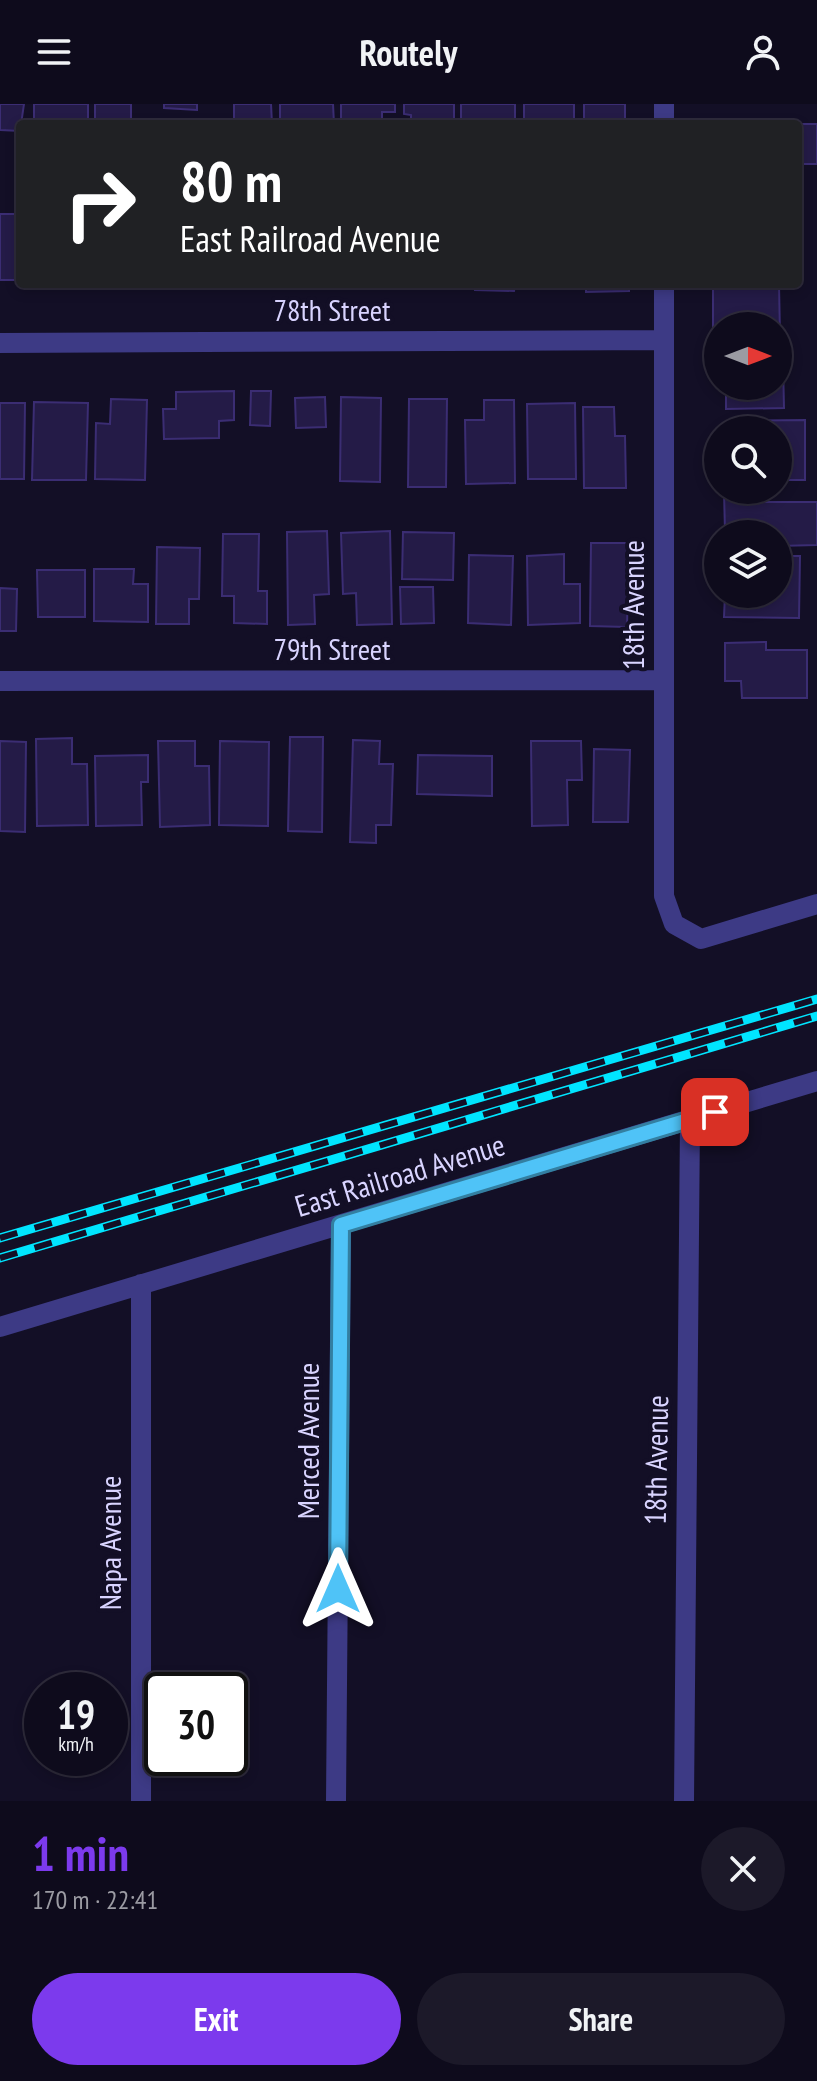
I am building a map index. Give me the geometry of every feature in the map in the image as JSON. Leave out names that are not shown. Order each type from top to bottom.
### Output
[{"type":"street","name":"18th Avenue","points":[[664,288],[664,896],[674,924],[701,939],[817,904]]},
{"type":"street","name":"78th Street","points":[[0,343],[664,340]]},
{"type":"street","name":"79th Street","points":[[0,681],[664,680]]},
{"type":"street","name":"East Railroad Avenue","points":[[0,1327],[817,1081]]},
{"type":"street","name":"18th Avenue","points":[[684,1801],[690,1120]]},
{"type":"street","name":"Merced Avenue","points":[[336,1801],[341,1225]]},
{"type":"street","name":"Napa Avenue","points":[[141,1284],[141,1801]]},
{"type":"building","points":[[0,104],[24,104],[22,120],[16,120],[16,131],[0,130]]},
{"type":"building","points":[[34,104],[88,104],[88,120],[34,120]]},
{"type":"building","points":[[95,104],[131,104],[131,120],[95,120]]},
{"type":"building","points":[[164,104],[197,104],[197,110],[164,108]]},
{"type":"building","points":[[234,104],[271,104],[272,120],[234,120]]},
{"type":"building","points":[[280,104],[333,104],[334,120],[280,120]]},
{"type":"building","points":[[341,104],[395,104],[395,112],[382,112],[382,120],[341,120]]},
{"type":"building","points":[[404,104],[454,104],[454,120],[411,120],[411,115],[404,114]]},
{"type":"building","points":[[461,104],[515,104],[515,120],[461,120]]},
{"type":"building","points":[[524,104],[574,104],[574,120],[524,120]]},
{"type":"building","points":[[584,104],[625,104],[625,120],[584,120]]},
{"type":"building","points":[[802,124],[817,124],[817,164],[802,164]]},
{"type":"building","points":[[0,214],[16,214],[16,280],[0,280]]},
{"type":"building","points":[[475,288],[514,288],[514,291]]},
{"type":"building","points":[[586,288],[629,288],[629,291],[586,292]]},
{"type":"building","points":[[713,288],[779,288],[780,312],[713,312]]},
{"type":"building","points":[[234,391],[234,420],[219,421],[219,438],[164,439],[163,409],[176,409],[176,392]]},
{"type":"building","points":[[251,391],[271,391],[270,426],[250,425]]},
{"type":"building","points":[[325,397],[326,427],[296,428],[295,398]]},
{"type":"building","points":[[341,397],[381,398],[380,482],[340,481]]},
{"type":"building","points":[[111,399],[147,400],[145,480],[95,479],[96,423],[110,424]]},
{"type":"building","points":[[409,399],[447,399],[446,487],[408,487]]},
{"type":"building","points":[[484,400],[514,400],[515,483],[466,484],[465,420],[484,420]]},
{"type":"building","points":[[726,400],[784,400],[784,408],[726,409]]},
{"type":"building","points":[[34,402],[88,403],[86,480],[32,480]]},
{"type":"building","points":[[0,403],[25,403],[24,479],[0,479]]},
{"type":"building","points":[[575,403],[576,479],[528,479],[527,404]]},
{"type":"building","points":[[583,407],[614,407],[615,436],[625,436],[626,488],[584,488]]},
{"type":"building","points":[[792,420],[805,420],[805,480],[792,480]]},
{"type":"building","points":[[817,502],[817,545],[792,546],[792,520],[725,520],[724,504]]},
{"type":"building","points":[[327,531],[329,594],[314,595],[315,624],[288,625],[287,532]]},
{"type":"building","points":[[390,531],[392,624],[357,625],[356,593],[343,594],[341,533]]},
{"type":"building","points":[[403,532],[454,533],[453,580],[402,579]]},
{"type":"building","points":[[223,534],[259,534],[258,591],[267,591],[267,624],[234,623],[234,596],[222,596]]},
{"type":"building","points":[[591,543],[629,543],[627,627],[590,626]]},
{"type":"building","points":[[157,547],[200,548],[199,599],[189,599],[189,624],[156,624]]},
{"type":"building","points":[[564,554],[564,584],[580,584],[580,623],[528,625],[527,556]]},
{"type":"building","points":[[469,555],[513,556],[511,625],[468,623]]},
{"type":"building","points":[[792,556],[800,556],[799,618],[724,617],[724,608],[792,608]]},
{"type":"building","points":[[94,569],[134,569],[133,584],[148,584],[148,622],[94,621]]},
{"type":"building","points":[[37,570],[85,570],[85,617],[38,617]]},
{"type":"building","points":[[400,587],[433,587],[434,623],[401,624]]},
{"type":"building","points":[[0,588],[17,589],[16,631],[0,631]]},
{"type":"building","points":[[766,642],[766,650],[807,650],[807,698],[742,698],[741,681],[725,681],[725,643]]},
{"type":"building","points":[[290,737],[323,737],[322,832],[288,831]]},
{"type":"building","points":[[72,738],[72,764],[87,764],[88,825],[37,826],[36,739]]},
{"type":"building","points":[[353,740],[380,741],[379,764],[393,764],[391,825],[376,825],[376,843],[350,842]]},
{"type":"building","points":[[0,741],[26,742],[25,832],[0,831]]},
{"type":"building","points":[[158,741],[195,741],[195,766],[209,766],[210,825],[160,827]]},
{"type":"building","points":[[220,741],[269,742],[268,826],[219,825]]},
{"type":"building","points":[[531,741],[581,741],[582,780],[567,780],[568,825],[532,826]]},
{"type":"building","points":[[594,749],[630,750],[628,822],[593,822]]},
{"type":"building","points":[[148,755],[148,782],[141,782],[142,825],[96,826],[95,756]]},
{"type":"building","points":[[418,755],[492,756],[492,796],[417,794]]},
{"type":"railway","points":[[0,1238],[817,999]]},
{"type":"railway","points":[[0,1258],[817,1016]]},
{"type":"route","points":[[338,1589],[341,1225],[715,1112]]}]
